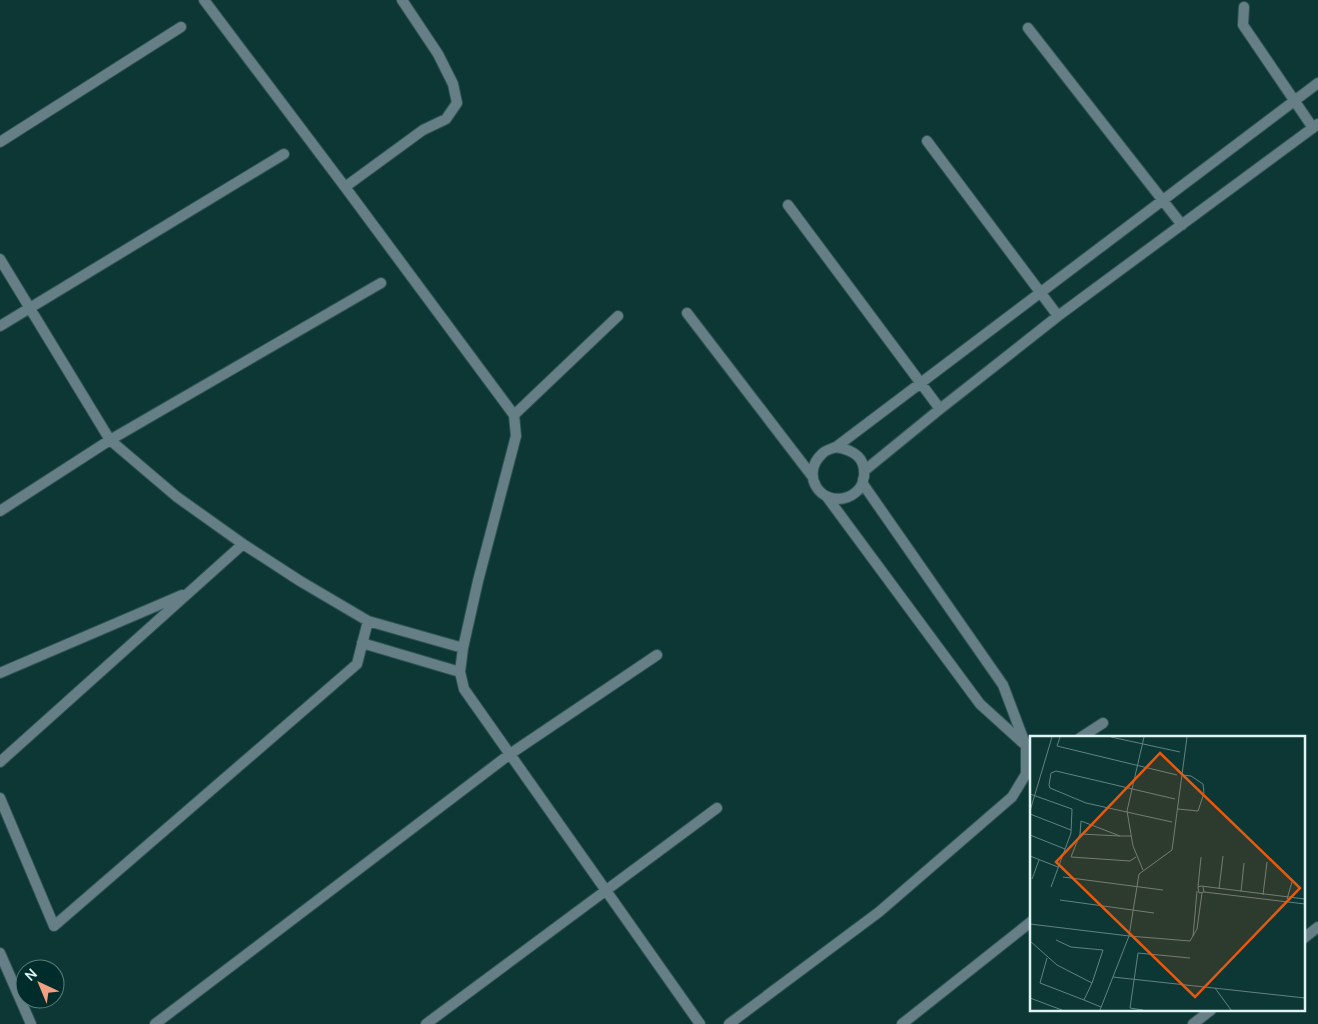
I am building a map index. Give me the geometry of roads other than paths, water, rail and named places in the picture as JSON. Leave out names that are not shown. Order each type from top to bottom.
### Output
[{"type":"street","points":[[345,187],[423,130],[446,119],[457,103],[453,84],[438,54],[402,0]]},
{"type":"street","points":[[209,2],[514,416],[516,436],[478,580],[463,648],[460,672],[464,689],[700,1024]]},
{"type":"street","points":[[864,471],[1058,316],[1315,126],[1294,100],[1243,25],[1244,7]]},
{"type":"street","points":[[0,142],[181,27]]},
{"type":"street","points":[[1028,28],[1182,225]]},
{"type":"street","points":[[812,476],[815,463],[823,452],[836,447],[922,383],[1318,83]]},
{"type":"street","points":[[927,141],[1058,316]]},
{"type":"street","points":[[0,326],[284,154]]},
{"type":"street","points":[[788,205],[940,409]]},
{"type":"street","points":[[0,260],[110,440],[177,497],[243,544],[300,581],[368,620],[463,648]]},
{"type":"street","points":[[0,511],[110,440],[380,283]]},
{"type":"street","points":[[687,313],[812,476],[817,488],[827,498],[980,704],[1026,746]]},
{"type":"street","points":[[514,416],[618,316]]},
{"type":"street","points":[[827,498],[841,500],[853,495],[863,484],[864,471],[860,458],[849,450],[836,447]]},
{"type":"street","points":[[729,1024],[879,912],[1012,797],[1029,772],[1026,746],[1003,685],[863,484]]},
{"type":"street","points":[[0,762],[243,544]]},
{"type":"street","points":[[0,673],[190,591]]},
{"type":"street","points":[[0,798],[54,926],[357,664],[368,620]]},
{"type":"street","points":[[362,643],[460,672]]},
{"type":"street","points":[[155,1024],[510,754],[657,655]]},
{"type":"street","points":[[1083,736],[1103,722]]},
{"type":"street","points":[[426,1024],[717,808]]},
{"type":"street","points":[[902,1024],[1030,923]]},
{"type":"street","points":[[1306,936],[1318,927]]},
{"type":"street","points":[[0,953],[31,1024]]},
{"type":"street","points":[[1193,1024],[1208,1012]]}]
